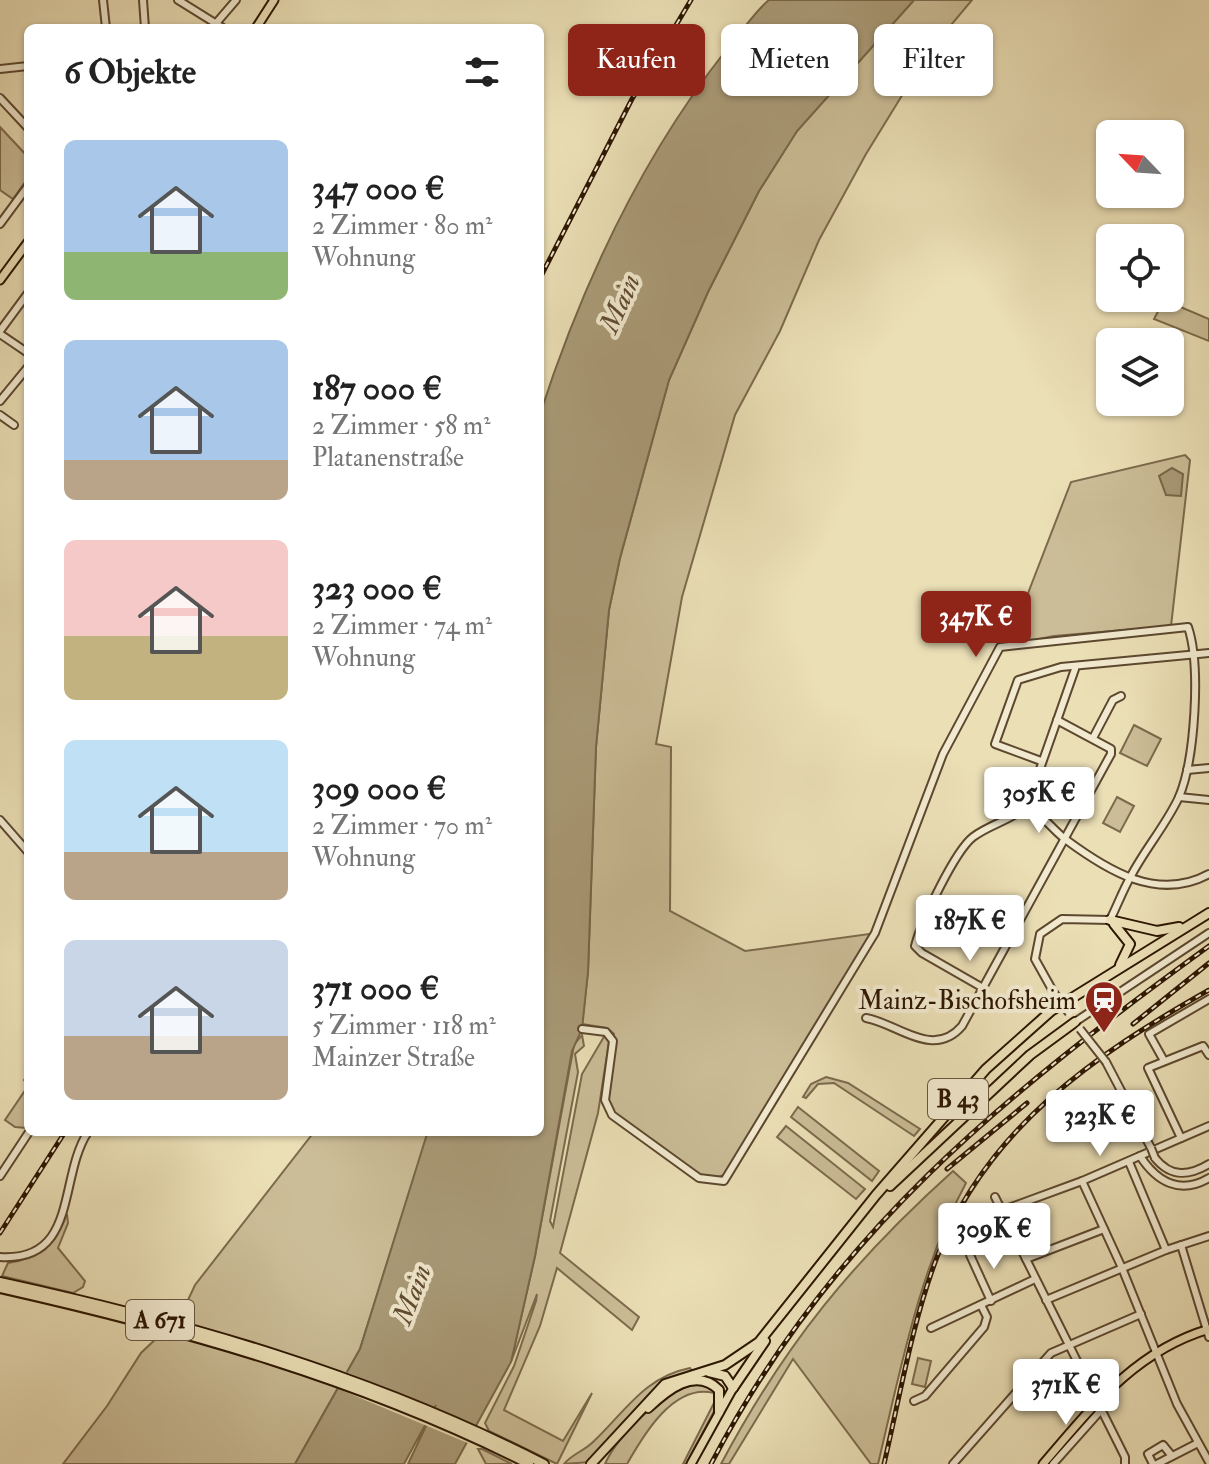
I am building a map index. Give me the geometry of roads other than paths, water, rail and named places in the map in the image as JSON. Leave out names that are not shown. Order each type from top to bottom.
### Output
[{"type":"highway","name":"B 43","points":[[733,1388],[785,1310],[876,1195],[986,1069],[1051,1011],[1194,922],[1209,916]]},
{"type":"highway","name":"B 43","points":[[771,1333],[889,1186],[982,1080],[1033,1032],[1104,982],[1209,916]]},
{"type":"highway","points":[[1110,920],[1157,931],[1194,922]]},
{"type":"highway","points":[[1108,974],[1125,958],[1130,948],[1127,937],[1110,920]]},
{"type":"highway","points":[[889,1186],[1030,1055],[1078,1025]]},
{"type":"highway","name":"A 671","points":[[0,1282],[255,1347],[372,1387],[544,1464]]},
{"type":"highway","name":"A 671","points":[[0,1288],[245,1351],[369,1393],[486,1439],[527,1463]]},
{"type":"highway","points":[[591,1464],[660,1388],[682,1376],[706,1372],[751,1348],[785,1310]]},
{"type":"highway","points":[[706,1372],[725,1376],[733,1388]]},
{"type":"highway","points":[[602,1464],[640,1416],[672,1388],[695,1380],[733,1388]]},
{"type":"highway","points":[[715,1385],[721,1394],[719,1412]]},
{"type":"main road","points":[[262,24],[274,0]]},
{"type":"main road","points":[[0,280],[24,247]]},
{"type":"main road","points":[[1043,1464],[1125,1373],[1155,1352],[1208,1332]]},
{"type":"main road","name":"B 43","points":[[691,1464],[733,1388]]},
{"type":"street","points":[[103,0],[106,24]]},
{"type":"street","points":[[143,0],[145,24]]},
{"type":"street","points":[[178,0],[213,24]]},
{"type":"street","points":[[215,24],[236,0]]},
{"type":"street","points":[[0,69],[24,66]]},
{"type":"street","points":[[0,98],[24,124]]},
{"type":"street","points":[[0,224],[24,191]]},
{"type":"street","points":[[24,299],[0,332],[24,350]]},
{"type":"street","points":[[0,401],[24,372]]},
{"type":"street","points":[[0,415],[14,425]]},
{"type":"street","points":[[582,1029],[606,1032],[611,1037],[605,1100],[612,1115],[699,1178],[724,1181],[875,933],[943,754],[1000,647],[1188,627],[1193,655],[1187,770],[1179,797],[1130,877],[1110,920],[1062,919],[1045,928],[1035,946],[1038,968],[1106,1062],[1155,1158],[1175,1173],[1194,1173],[1209,1164]]},
{"type":"street","points":[[1041,761],[995,744],[1014,687],[1024,676],[1061,667],[1075,669],[1209,653]]},
{"type":"street","points":[[983,988],[915,946],[928,912],[970,839],[1027,806],[1075,669]]},
{"type":"street","points":[[1093,738],[1113,700],[1121,696]]},
{"type":"street","points":[[866,1018],[882,1022],[921,1041],[942,1038],[962,1026],[1111,754],[1111,749],[1057,720]]},
{"type":"street","points":[[1187,770],[1209,768]]},
{"type":"street","points":[[1179,797],[1209,800]]},
{"type":"street","points":[[1027,806],[1065,839],[1130,877],[1154,886],[1174,887],[1209,874]]},
{"type":"street","points":[[0,820],[24,847]]},
{"type":"street","points":[[1078,1025],[1209,933]]},
{"type":"street","points":[[1163,1060],[1149,1034],[1209,999]]},
{"type":"street","points":[[1181,1138],[1148,1068],[1203,1046],[1209,1055]]},
{"type":"street","points":[[1003,1210],[1129,1162],[1209,1126]]},
{"type":"street","points":[[0,1176],[26,1136]]},
{"type":"street","points":[[0,1257],[26,1254],[53,1235],[64,1209],[76,1155],[86,1136]]},
{"type":"street","points":[[1140,1156],[1154,1175],[1170,1184],[1188,1187],[1209,1178]]},
{"type":"street","points":[[1129,1162],[1166,1250]]},
{"type":"street","points":[[1082,1181],[1122,1268],[1155,1352],[1208,1459]]},
{"type":"street","points":[[995,1197],[1102,1409],[1125,1457],[1125,1464]]},
{"type":"street","points":[[1026,1259],[1104,1229]]},
{"type":"street","points":[[1046,1300],[1166,1250],[1209,1236]]},
{"type":"street","points":[[1181,1245],[1208,1332]]},
{"type":"street","points":[[970,1255],[991,1301]]},
{"type":"street","points":[[931,1328],[1035,1279]]},
{"type":"street","points":[[914,1401],[925,1396],[984,1327],[987,1317],[981,1305]]},
{"type":"street","points":[[953,1464],[1046,1357],[1068,1344],[1141,1314]]},
{"type":"street","points":[[1053,1464],[1102,1409]]},
{"type":"street","points":[[1172,1456],[1163,1445],[1148,1454],[1155,1464],[1172,1456],[1198,1443]]},
{"type":"water","points":[[769,0],[914,0],[893,24],[874,24],[874,45],[858,63],[858,24],[748,23]]},
{"type":"water","name":"Main","points":[[721,57],[721,96],[828,96],[797,131],[759,191],[708,292],[669,380],[620,558],[609,610],[596,747],[588,972],[582,1029],[572,1051],[535,1256],[511,1362],[455,1464],[408,1464],[436,1405],[404,1464],[295,1464],[360,1349],[426,1136],[544,1136],[544,403],[575,318],[617,223],[692,96],[705,96],[705,78]]},
{"type":"water","points":[[1172,468],[1183,474],[1181,496],[1166,495],[1159,476]]},
{"type":"railway","points":[[544,270],[632,99],[691,0]]},
{"type":"railway","points":[[711,1464],[758,1382],[811,1307],[867,1238],[928,1175],[993,1115],[1062,1057],[1209,946]]},
{"type":"railway","points":[[1133,1024],[1209,963]]},
{"type":"railway","points":[[884,1464],[928,1282],[958,1211],[984,1170],[1014,1133],[1085,1069],[1209,990]]},
{"type":"railway","points":[[947,1169],[1027,1103]]},
{"type":"railway","points":[[0,1233],[62,1136]]},
{"type":"place","name":"Mainz-Bischofsheim","points":[[1104,1034]]}]
